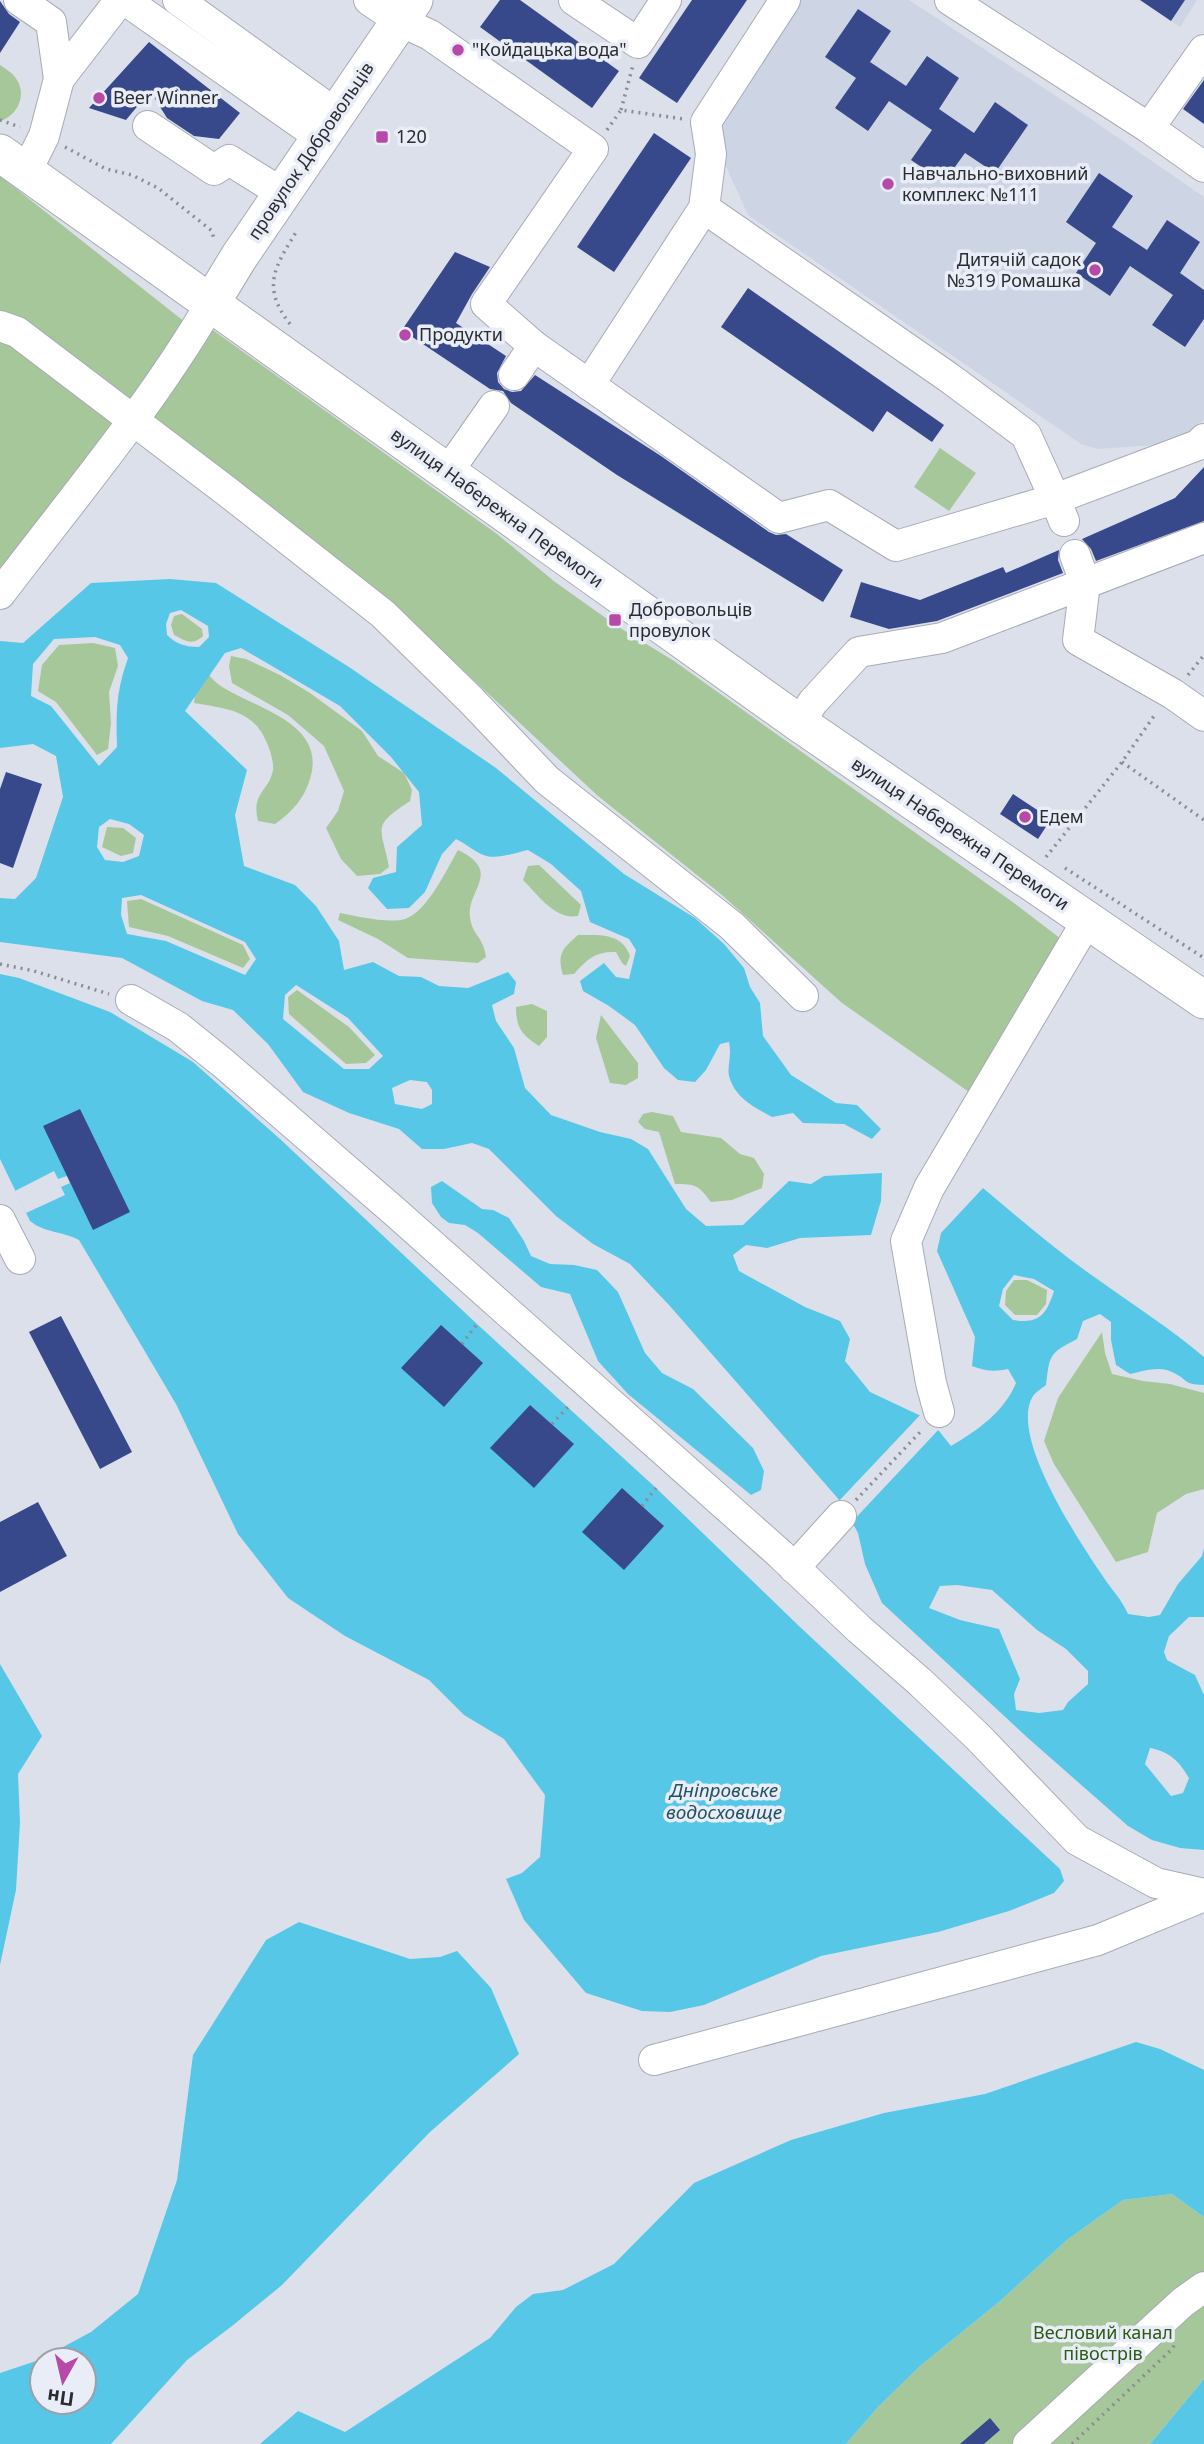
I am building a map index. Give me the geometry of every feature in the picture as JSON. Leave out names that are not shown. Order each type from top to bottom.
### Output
[{"type":"main road","name":"провулок Добровольців","points":[[211,303],[282,193],[407,10]]},
{"type":"main road","name":"вулиця Набережна Перемоги","points":[[13,163],[799,723],[1204,1000]]},
{"type":"street","points":[[13,163],[44,136],[59,79],[51,22],[19,0]]},
{"type":"street","points":[[59,79],[120,0]]},
{"type":"street","points":[[125,0],[328,125]]},
{"type":"street","points":[[178,0],[328,125]]},
{"type":"street","points":[[369,0],[407,10],[430,35],[593,149],[486,304],[534,346],[779,518],[829,505],[895,545],[1059,510],[1198,445],[1204,439]]},
{"type":"street","points":[[574,0],[638,43],[666,0]]},
{"type":"street","points":[[589,385],[704,208],[711,154],[706,122],[785,0]]},
{"type":"street","points":[[950,0],[1149,128],[1204,167]]},
{"type":"street","points":[[1149,128],[1204,50]]},
{"type":"street","points":[[148,126],[214,170],[229,160],[282,193]]},
{"type":"street","points":[[704,208],[948,377],[1026,435],[1059,510]]},
{"type":"street","points":[[0,594],[133,419],[211,303]]},
{"type":"street","points":[[0,327],[17,332],[383,614],[471,700],[547,780],[732,926],[803,996]]},
{"type":"street","points":[[514,375],[534,346]]},
{"type":"street","points":[[447,473],[494,406]]},
{"type":"street","points":[[799,723],[813,702],[859,652],[942,638],[1204,538]]},
{"type":"street","points":[[1076,555],[1085,583],[1077,640],[1172,694],[1204,716]]},
{"type":"street","points":[[939,1412],[931,1383],[906,1241],[929,1188],[1087,921]]},
{"type":"street","points":[[131,1000],[178,1027],[224,1064],[404,1220],[794,1568],[978,1737],[1077,1840],[1156,1883],[1204,1895]]},
{"type":"street","points":[[0,1220],[20,1259]]},
{"type":"street","points":[[794,1568],[841,1516]]},
{"type":"street","points":[[654,2060],[1098,1940],[1204,1895]]},
{"type":"street","points":[[1028,2444],[1183,2302],[1204,2287]]},
{"type":"path","points":[[593,149],[621,110],[638,43]]},
{"type":"path","points":[[621,110],[706,122]]},
{"type":"path","points":[[44,136],[106,169],[132,175],[158,188],[212,231],[214,240]]},
{"type":"path","points":[[1024,877],[1047,856],[1122,762],[1166,700],[1204,655]]},
{"type":"path","points":[[1122,762],[1204,820]]},
{"type":"path","points":[[1058,864],[1204,958]]},
{"type":"path","points":[[0,964],[34,971],[131,1000]]},
{"type":"path","points":[[462,1343],[477,1324]]},
{"type":"path","points":[[552,1424],[568,1407]]},
{"type":"path","points":[[841,1516],[939,1412]]},
{"type":"path","points":[[642,1506],[656,1488]]},
{"type":"shaded area","points":[[801,0],[909,0],[1088,117],[1204,197],[1204,419],[1196,428],[1172,441],[1154,445],[1098,449],[1081,444],[748,215],[720,153],[724,117]]},
{"type":"shaded area","points":[[1140,0],[1197,0],[1180,27]]},
{"type":"green space","points":[[0,65],[15,78],[21,92],[19,105],[11,115],[0,121]]},
{"type":"green space","points":[[0,176],[195,330],[0,595]]},
{"type":"green space","points":[[210,328],[497,534],[555,582],[617,626],[674,661],[1065,942],[969,1092],[842,1003],[722,895],[598,796],[449,657],[252,495],[159,428],[147,410]]},
{"type":"green space","points":[[940,448],[976,473],[949,511],[914,487]]},
{"type":"green space","points":[[182,614],[202,629],[203,636],[192,642],[174,635],[171,625],[174,616]]},
{"type":"green space","points":[[93,643],[115,648],[118,666],[109,692],[111,723],[108,749],[97,755],[56,702],[38,691],[42,665],[59,645]]},
{"type":"green space","points":[[231,656],[246,659],[310,693],[362,731],[378,756],[404,773],[412,790],[410,801],[384,822],[382,835],[389,867],[380,874],[357,876],[341,859],[326,828],[338,811],[344,791],[324,746],[288,715],[232,683],[229,666]]},
{"type":"green space","points":[[207,673],[232,693],[283,719],[298,730],[308,743],[313,759],[310,779],[297,804],[275,824],[258,821],[256,811],[259,798],[273,770],[267,743],[254,723],[237,712],[194,703],[196,686]]},
{"type":"green space","points":[[107,827],[123,828],[136,838],[133,853],[121,856],[102,847]]},
{"type":"green space","points":[[458,850],[471,858],[481,873],[470,907],[473,928],[483,944],[486,957],[478,963],[408,958],[378,939],[338,920],[340,913],[390,921],[413,915],[436,889]]},
{"type":"green space","points":[[539,865],[581,905],[578,916],[554,910],[523,880],[528,866]]},
{"type":"green space","points":[[141,899],[243,945],[250,959],[243,968],[168,936],[129,927],[127,901]]},
{"type":"green space","points":[[578,935],[615,939],[626,948],[630,956],[626,966],[616,952],[603,953],[588,960],[574,974],[563,975],[562,952]]},
{"type":"green space","points":[[297,990],[349,1027],[375,1055],[366,1063],[346,1064],[289,1014],[288,997]]},
{"type":"green space","points":[[532,1004],[547,1011],[547,1037],[539,1046],[524,1034],[517,1020],[516,1007]]},
{"type":"green space","points":[[601,1015],[638,1063],[638,1078],[626,1085],[610,1083],[596,1038]]},
{"type":"green space","points":[[652,1112],[673,1116],[681,1132],[721,1138],[740,1154],[754,1158],[764,1174],[762,1188],[732,1200],[711,1202],[696,1187],[675,1184],[659,1132],[645,1129],[638,1122],[643,1114]]},
{"type":"green space","points":[[1014,1280],[1027,1280],[1047,1290],[1046,1304],[1037,1315],[1015,1315],[1005,1305],[1006,1291]]},
{"type":"green space","points":[[1102,1332],[1112,1374],[1204,1393],[1204,1489],[1186,1494],[1157,1513],[1148,1552],[1116,1562],[1054,1464],[1044,1441],[1058,1398]]},
{"type":"green space","name":"Весловий канал півострів","points":[[1172,2194],[1204,2217],[1204,2379],[1150,2444],[846,2444],[877,2408],[920,2366],[999,2302],[1068,2239],[1123,2200]]},
{"type":"water","points":[[170,579],[216,583],[349,667],[496,768],[624,874],[695,918],[724,944],[744,968],[750,987],[760,1003],[763,1036],[791,1075],[836,1103],[857,1105],[881,1129],[872,1139],[844,1124],[803,1123],[793,1113],[772,1117],[752,1105],[740,1096],[729,1076],[729,1042],[720,1044],[706,1070],[695,1082],[678,1080],[664,1068],[635,1025],[583,991],[580,981],[604,963],[616,977],[629,979],[636,950],[629,939],[590,922],[581,891],[551,864],[528,850],[492,857],[456,839],[442,854],[425,892],[409,908],[387,909],[368,888],[373,878],[396,872],[397,847],[422,825],[419,792],[391,757],[340,706],[241,648],[225,653],[185,711],[247,770],[235,815],[244,866],[295,885],[316,906],[339,941],[344,970],[373,962],[399,976],[421,977],[439,986],[468,988],[508,972],[516,982],[514,994],[492,1005],[496,1021],[514,1048],[525,1088],[551,1115],[600,1132],[631,1139],[648,1149],[686,1209],[706,1226],[743,1225],[789,1181],[811,1184],[824,1176],[882,1173],[881,1201],[871,1235],[800,1238],[767,1248],[746,1245],[733,1255],[739,1271],[805,1307],[840,1321],[850,1339],[845,1361],[870,1392],[921,1416],[939,1431],[951,1446],[989,1419],[1011,1393],[1016,1383],[1008,1369],[998,1371],[972,1366],[975,1337],[937,1251],[941,1233],[983,1188],[1070,1259],[1204,1357],[1204,1385],[1189,1383],[1164,1369],[1130,1374],[1116,1365],[1111,1322],[1100,1314],[1083,1321],[1077,1339],[1060,1348],[1052,1356],[1046,1385],[1033,1396],[1028,1414],[1030,1437],[1050,1489],[1128,1614],[1149,1617],[1160,1615],[1178,1584],[1202,1556],[1204,1548],[1204,1617],[1189,1617],[1169,1636],[1164,1652],[1167,1660],[1195,1675],[1204,1695],[1204,1850],[1180,1848],[1152,1840],[1128,1826],[882,1603],[865,1564],[858,1533],[841,1502],[630,1264],[593,1244],[556,1216],[489,1149],[472,1143],[444,1149],[422,1149],[399,1129],[349,1113],[303,1092],[268,1044],[233,1010],[202,1001],[122,958],[0,942],[0,898],[15,899],[36,878],[63,797],[56,756],[33,744],[0,748],[0,641],[23,643],[91,583]],"holes":[[[181,610],[208,626],[209,637],[199,647],[182,644],[167,635],[166,624],[170,613]],[[95,637],[120,645],[128,658],[118,702],[117,747],[99,766],[51,706],[31,696],[33,664],[54,639]],[[110,819],[129,824],[144,835],[139,856],[123,862],[105,860],[97,847],[99,827]],[[141,895],[245,942],[256,959],[245,975],[166,941],[127,934],[121,915],[122,898]],[[296,985],[348,1018],[383,1056],[369,1069],[344,1069],[283,1019],[285,995]],[[410,1080],[427,1082],[432,1090],[432,1104],[422,1109],[395,1104],[392,1088]],[[1014,1275],[1034,1279],[1054,1291],[1045,1312],[1030,1321],[1013,1320],[999,1306],[1003,1289]],[[957,1585],[992,1590],[1037,1630],[1066,1649],[1088,1671],[1088,1684],[1063,1710],[1039,1713],[1016,1710],[1014,1694],[1020,1679],[999,1629],[960,1620],[929,1608],[940,1586]],[[1150,1748],[1168,1755],[1182,1767],[1189,1778],[1183,1793],[1171,1796],[1145,1764]]]},
{"type":"water","name":"Дніпровське водосховище","points":[[0,974],[19,978],[110,1012],[193,1062],[280,1139],[656,1488],[800,1627],[1060,1869],[1064,1881],[1054,1893],[1009,1911],[938,1932],[821,1956],[704,2005],[670,2012],[642,2011],[586,1993],[524,1920],[506,1879],[522,1873],[540,1857],[545,1795],[504,1739],[464,1715],[429,1680],[345,1636],[288,1598],[238,1534],[176,1404],[79,1240],[42,1228],[30,1221],[0,1159]]},
{"type":"water","points":[[442,1181],[482,1209],[493,1210],[509,1218],[531,1256],[550,1264],[597,1270],[618,1292],[645,1353],[662,1373],[693,1389],[753,1448],[764,1471],[761,1490],[751,1495],[628,1394],[598,1361],[570,1294],[541,1287],[478,1233],[465,1225],[449,1223],[441,1217],[432,1203],[431,1187]]},
{"type":"water","points":[[0,1664],[42,1736],[18,1774],[20,1822],[16,1890],[0,1965]]},
{"type":"water","points":[[299,1922],[410,1959],[440,1957],[457,1951],[491,1988],[519,2054],[430,2132],[282,2285],[187,2360],[111,2444],[0,2444],[0,2373],[28,2364],[28,2416],[98,2416],[98,2346],[65,2346],[91,2332],[138,2294],[177,2180],[193,2055],[266,1940]]},
{"type":"water","points":[[1136,2042],[1160,2049],[1204,2070],[1204,2217],[1172,2194],[1123,2200],[1068,2239],[999,2302],[920,2366],[877,2408],[846,2444],[260,2444],[298,2411],[345,2432],[490,2338],[516,2307],[533,2294],[563,2290],[614,2264],[694,2183],[791,2140],[884,2113],[985,2094]]},
{"type":"water","points":[[1204,2379],[1204,2444],[1150,2444]]},
{"type":"pier","points":[[54,1171],[58,1179],[67,1176],[70,1183],[61,1187],[65,1195],[26,1213],[15,1191]]},
{"type":"pier","points":[[922,1413],[941,1427],[850,1524],[837,1503]]},
{"type":"building","points":[[500,0],[520,0],[619,71],[592,108],[480,27]]},
{"type":"building","points":[[692,0],[747,0],[677,103],[639,78]]},
{"type":"building","points":[[1140,0],[1185,0],[1171,21]]},
{"type":"building","points":[[0,1],[9,14],[20,22],[0,53]]},
{"type":"building","points":[[858,9],[891,31],[870,62],[906,86],[927,56],[959,78],[939,109],[974,133],[995,102],[1028,125],[995,173],[965,153],[944,182],[911,160],[932,130],[889,101],[868,131],[835,108],[856,78],[825,57]]},
{"type":"building","points":[[149,42],[240,113],[219,139],[194,136],[167,118],[150,91],[126,120],[89,108]]},
{"type":"building","points":[[1204,80],[1204,124],[1183,109]]},
{"type":"building","points":[[654,133],[691,158],[614,272],[577,247]]},
{"type":"building","points":[[1099,173],[1133,196],[1112,227],[1147,250],[1167,220],[1200,242],[1180,273],[1204,290],[1204,319],[1185,347],[1152,325],[1173,295],[1130,266],[1110,296],[1076,273],[1096,243],[1066,222]]},
{"type":"building","points":[[455,252],[490,267],[456,323],[506,356],[497,373],[498,382],[504,389],[521,391],[535,375],[661,456],[769,532],[776,535],[786,534],[843,570],[823,602],[617,475],[511,403],[503,391],[490,389],[402,330]]},
{"type":"building","points":[[748,288],[944,425],[932,442],[887,411],[873,432],[721,327]]},
{"type":"building","points":[[1204,467],[1204,521],[1096,561],[1091,549],[1082,539],[1175,498]]},
{"type":"building","points":[[1059,550],[1058,560],[1063,573],[937,621],[889,629],[850,617],[861,582],[920,600],[1003,567],[1006,573]]},
{"type":"building","points":[[6,772],[42,784],[13,868],[0,863],[0,789]]},
{"type":"building","name":"Едем","points":[[1013,794],[1051,819],[1038,839],[1000,814]]},
{"type":"building","points":[[80,1109],[130,1212],[93,1230],[43,1126]]},
{"type":"building","points":[[61,1316],[132,1452],[100,1469],[29,1332]]},
{"type":"building","points":[[441,1325],[483,1363],[444,1407],[401,1368]]},
{"type":"building","points":[[530,1405],[574,1444],[534,1488],[490,1448]]},
{"type":"building","points":[[622,1488],[664,1526],[624,1570],[582,1532]]},
{"type":"building","points":[[38,1502],[67,1556],[0,1592],[0,1522]]},
{"type":"building","points":[[990,2418],[1000,2430],[984,2444],[960,2444]]},
{"type":"place","name":"\"Койдацька вода\"","points":[[458,50]]},
{"type":"place","name":"Beer Winner","points":[[99,98]]},
{"type":"place","name":"120","points":[[382,137]]},
{"type":"place","name":"Навчально-виховний комплекс №111","points":[[888,184]]},
{"type":"place","name":"Дитячій садок №319 Ромашка","points":[[1095,270]]},
{"type":"place","name":"Продукти","points":[[405,335]]},
{"type":"place","name":"Добровольців провулок","points":[[615,620]]},
{"type":"place","name":"Едем","points":[[1025,817]]}]
